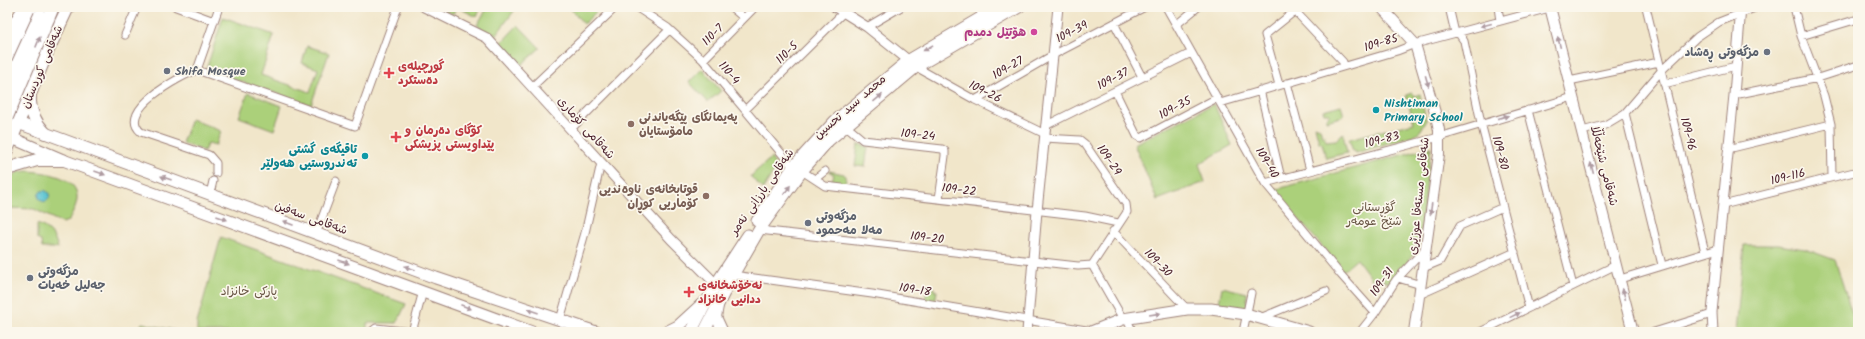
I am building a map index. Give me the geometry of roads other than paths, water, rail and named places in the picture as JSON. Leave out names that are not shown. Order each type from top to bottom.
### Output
[{"type":"highway","points":[[7,36],[25,7]]},
{"type":"highway","points":[[7,54],[28,7]]},
{"type":"highway","name":"شەقامی کوردستان","points":[[7,88],[41,12],[53,7]]},
{"type":"highway","name":"شەقامی کوردستان","points":[[11,119],[30,92],[68,7]]},
{"type":"highway","points":[[41,12],[11,52],[12,62],[18,69],[29,70],[35,67],[48,50]]},
{"type":"highway","name":"شەقامی کوردستان","points":[[7,150],[11,119],[41,12]]},
{"type":"highway","points":[[30,92],[32,112],[40,128],[45,133]]},
{"type":"highway","points":[[7,169],[37,160],[63,160]]},
{"type":"main road","name":"شەقامی بارزانی نەمر","points":[[691,332],[716,284],[798,169],[835,121],[981,12],[999,7]]},
{"type":"main road","name":"محمد سید تحسین","points":[[704,332],[733,275],[759,230],[798,169],[912,64],[1019,7]]},
{"type":"main road","name":"شەقامی مستەفا عوزێری","points":[[1381,7],[1415,44],[1436,116],[1439,137],[1439,154],[1414,332]]},
{"type":"main road","name":"شەقامی شێخەڵڵا","points":[[1551,7],[1632,332]]},
{"type":"main road","name":"شەقامی سەفین","points":[[11,119],[316,234],[596,332]]},
{"type":"main road","points":[[9,138],[63,160],[532,332]]},
{"type":"main road","points":[[666,332],[678,326],[710,296]]},
{"type":"main road","points":[[718,304],[716,317],[723,332]]},
{"type":"main road","points":[[1092,331],[1125,319],[1187,309],[1211,309],[1246,314],[1309,332]]},
{"type":"street","points":[[125,35],[137,7]]},
{"type":"street","points":[[176,7],[214,21]]},
{"type":"street","points":[[197,70],[219,7]]},
{"type":"street","points":[[216,173],[216,163],[209,155],[141,132],[136,128],[134,121],[136,113],[162,88],[180,76],[197,70],[355,126],[398,7]]},
{"type":"street","name":"شەقامی کۆماری","points":[[424,7],[487,38],[671,239],[716,284]]},
{"type":"street","points":[[532,87],[616,7]]},
{"type":"street","name":"110-4","points":[[636,7],[669,30],[703,60],[798,169]]},
{"type":"street","points":[[731,7],[744,18]]},
{"type":"street","name":"110-7","points":[[703,60],[755,7]]},
{"type":"street","points":[[836,7],[867,27],[912,64]]},
{"type":"street","points":[[867,27],[901,7]]},
{"type":"street","points":[[1027,332],[1032,261],[1058,7]]},
{"type":"street","name":"109-39","points":[[1053,55],[1145,7]]},
{"type":"street","name":"109-40","points":[[1166,7],[1265,183],[1341,275],[1375,313]]},
{"type":"street","points":[[1176,25],[1198,7]]},
{"type":"street","name":"109-80","points":[[1449,7],[1455,33],[1459,34],[1464,41],[1481,124],[1529,308]]},
{"type":"street","points":[[1498,7],[1500,21]]},
{"type":"street","name":"109-85","points":[[1218,101],[1283,84],[1397,51],[1415,44],[1551,7]]},
{"type":"street","name":"109-96","points":[[1646,7],[1705,252]]},
{"type":"street","points":[[1582,131],[1605,124],[1625,113],[1661,71],[1696,38],[1720,22],[1741,11],[1757,7]]},
{"type":"street","points":[[1794,7],[1801,36],[1818,78],[1831,124],[1832,177]]},
{"type":"street","points":[[1310,170],[1283,84],[1265,35],[1295,11],[1343,62],[1344,66]]},
{"type":"street","points":[[1713,332],[1712,314],[1741,11]]},
{"type":"street","name":"110-5","points":[[745,110],[844,12]]},
{"type":"street","points":[[1801,36],[1858,19]]},
{"type":"street","points":[[1114,23],[1142,77]]},
{"type":"street","points":[[570,129],[669,30]]},
{"type":"street","name":"109-37","points":[[1045,133],[1115,91],[1191,53]]},
{"type":"street","name":"109-27","points":[[975,100],[1053,55]]},
{"type":"street","points":[[1569,81],[1659,62]]},
{"type":"street","name":"109-26","points":[[912,64],[975,100],[1045,133]]},
{"type":"street","points":[[1734,96],[1818,78],[1858,65]]},
{"type":"street","points":[[1664,84],[1736,66]]},
{"type":"street","points":[[1260,90],[1281,178]]},
{"type":"street","name":"109-35","points":[[1115,91],[1137,136],[1141,138],[1218,101]]},
{"type":"street","name":"109-83","points":[[1265,183],[1439,137],[1574,97]]},
{"type":"street","points":[[1528,110],[1573,286]]},
{"type":"street","points":[[1625,113],[1662,265]]},
{"type":"street","points":[[1728,149],[1831,124]]},
{"type":"street","name":"109-24","points":[[845,125],[863,140],[942,149],[945,152],[945,156],[939,199]]},
{"type":"street","name":"109-29","points":[[1045,133],[1080,140],[1085,144],[1126,204],[1127,212],[1118,223],[1092,265]]},
{"type":"street","points":[[560,320],[585,233],[601,163]]},
{"type":"street","name":"109-22","points":[[798,169],[826,186],[1085,216],[1118,223]]},
{"type":"street","points":[[815,179],[825,171]]},
{"type":"street","name":"109-116","points":[[1723,205],[1858,171]]},
{"type":"street","points":[[210,194],[213,181]]},
{"type":"street","points":[[316,234],[336,181]]},
{"type":"street","points":[[1423,268],[1440,261],[1460,226],[1503,207]]},
{"type":"street","name":"109-20","points":[[759,230],[1078,266],[1092,265]]},
{"type":"street","name":"109-30","points":[[1113,232],[1187,309]]},
{"type":"street","name":"109-31","points":[[1360,332],[1375,313],[1398,278],[1426,248]]},
{"type":"street","points":[[1620,279],[1718,249]]},
{"type":"street","points":[[1398,278],[1420,290],[1515,252]]},
{"type":"street","points":[[1092,265],[1132,330]]},
{"type":"street","points":[[1480,332],[1616,265]]},
{"type":"street","name":"109-18","points":[[733,275],[848,290],[1092,331]]},
{"type":"street","points":[[370,332],[376,328],[412,332],[423,291]]},
{"type":"street","points":[[1260,318],[1326,291]]},
{"type":"street","points":[[1243,332],[1251,293]]},
{"type":"street","points":[[1654,332],[1712,314]]},
{"type":"water","points":[[44,190],[48,192],[50,196],[48,200],[44,202],[40,200],[38,196],[40,192]]},
{"type":"place","name":"هۆتێل دمدم","points":[[1034,32]]},
{"type":"place","name":"مزگەوتی ڕەشاد","points":[[1767,52]]},
{"type":"place","name":"Shifa Mosque","points":[[167,71]]},
{"type":"place","name":"گورچیله‌ی ده‌ستكرد","points":[[389,73]]},
{"type":"place","name":"Nishtiman Primary School","points":[[1376,110]]},
{"type":"place","name":"پەیمانگای پێگەیاندنی مامۆستایان","points":[[631,124]]},
{"type":"place","name":"کۆگای دەرمان و پێداویستی پزیشکی","points":[[396,137]]},
{"type":"place","name":"تاقیگەی گشتی تەندروستیی ھەولێر","points":[[365,156]]},
{"type":"place","name":"قوتابخانەی ناوەندیی کۆماریی کوڕان","points":[[706,196]]},
{"type":"place","name":"مزگەوتی مەلا مەحمود","points":[[808,223]]},
{"type":"place","name":"مزگەوتی جەلیل خەیات","points":[[30,278]]},
{"type":"place","name":"نەخۆشخانەی ددانیی خانزاد","points":[[689,292]]},
{"type":"park label","name":"گۆڕستانی شێخ عومەر","points":[[1374,214]]},
{"type":"park label","name":"پارکی خانزاد","points":[[249,291]]}]
